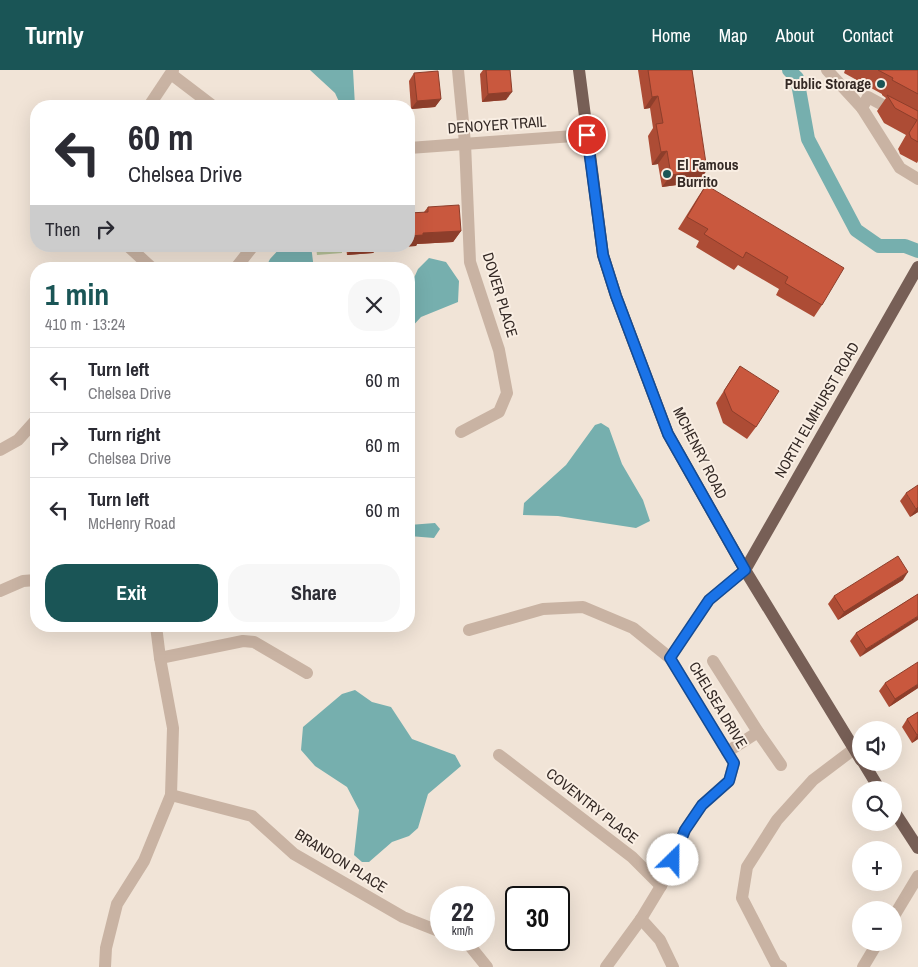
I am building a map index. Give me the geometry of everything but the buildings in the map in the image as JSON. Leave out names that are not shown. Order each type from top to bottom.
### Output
[{"type":"main road","name":"MCHENRY ROAD","points":[[579,70],[603,255],[616,296],[668,434],[745,570],[852,746]]},
{"type":"main road","name":"NORTH ELMHURST ROAD","points":[[745,570],[918,268]]},
{"type":"main road","points":[[902,823],[918,848]]},
{"type":"street","name":"DOVER PLACE","points":[[458,70],[465,143],[470,262],[499,350],[507,393],[499,412],[461,432]]},
{"type":"street","points":[[827,70],[862,108],[900,168],[918,179]]},
{"type":"street","points":[[153,100],[172,72],[206,100]]},
{"type":"street","points":[[862,108],[868,97],[918,124]]},
{"type":"street","name":"DENOYER TRAIL","points":[[415,147],[587,135]]},
{"type":"street","points":[[135,252],[145,262]]},
{"type":"street","points":[[240,262],[248,252]]},
{"type":"street","points":[[0,450],[18,440],[30,427]]},
{"type":"street","name":"CHELSEA DRIVE","points":[[606,967],[661,886],[685,830],[702,805],[729,781],[734,763],[670,658],[709,600],[745,570]]},
{"type":"street","points":[[0,591],[23,581],[30,580]]},
{"type":"street","points":[[469,630],[543,609],[582,607],[633,628],[670,658]]},
{"type":"street","points":[[105,967],[106,948],[117,904],[144,861],[171,795],[172,728],[157,632]]},
{"type":"street","points":[[160,658],[243,641],[254,642],[307,673]]},
{"type":"street","points":[[713,661],[781,765]]},
{"type":"street","points":[[727,752],[758,732]]},
{"type":"street","points":[[781,967],[776,964],[742,898],[747,867],[777,820],[813,780],[852,751]]},
{"type":"street","name":"COVENTRY PLACE","points":[[499,755],[632,857],[661,886]]},
{"type":"street","name":"BRANDON PLACE","points":[[171,795],[252,816],[294,854],[404,917],[430,928]]},
{"type":"street","points":[[902,903],[918,876]]},
{"type":"street","points":[[640,919],[660,940],[673,967]]},
{"type":"street","points":[[474,951],[487,967]]},
{"type":"street","points":[[863,967],[873,951]]},
{"type":"green space","points":[[317,252],[342,252],[342,253],[317,255]]},
{"type":"water","points":[[310,70],[353,70],[355,100],[338,100],[335,93]]},
{"type":"water","points":[[276,252],[312,252],[313,262],[268,262]]},
{"type":"water","points":[[429,258],[446,262],[459,281],[458,302],[421,317],[415,324],[415,276],[418,269]]},
{"type":"water","points":[[601,423],[609,428],[622,464],[643,500],[650,521],[636,528],[558,516],[523,515],[524,503],[566,465],[595,425]]},
{"type":"water","points":[[435,523],[440,529],[434,538],[415,536],[415,525]]},
{"type":"water","points":[[355,690],[372,702],[391,707],[412,739],[455,755],[461,766],[428,794],[418,828],[409,836],[392,842],[369,862],[362,862],[354,855],[359,810],[347,787],[315,766],[301,750],[303,727],[342,694]]},
{"type":"waterway","points":[[789,70],[797,78],[808,139],[856,230],[879,246],[905,246],[918,251]]},
{"type":"place","name":"Public Storage","points":[[881,84]]},
{"type":"place","name":"El Famous Burrito","points":[[667,174]]},
{"type":"route","points":[[587,135],[603,255],[616,296],[668,434],[745,570],[709,600],[670,658],[734,763],[729,781],[702,805],[685,830],[673,860]]}]
